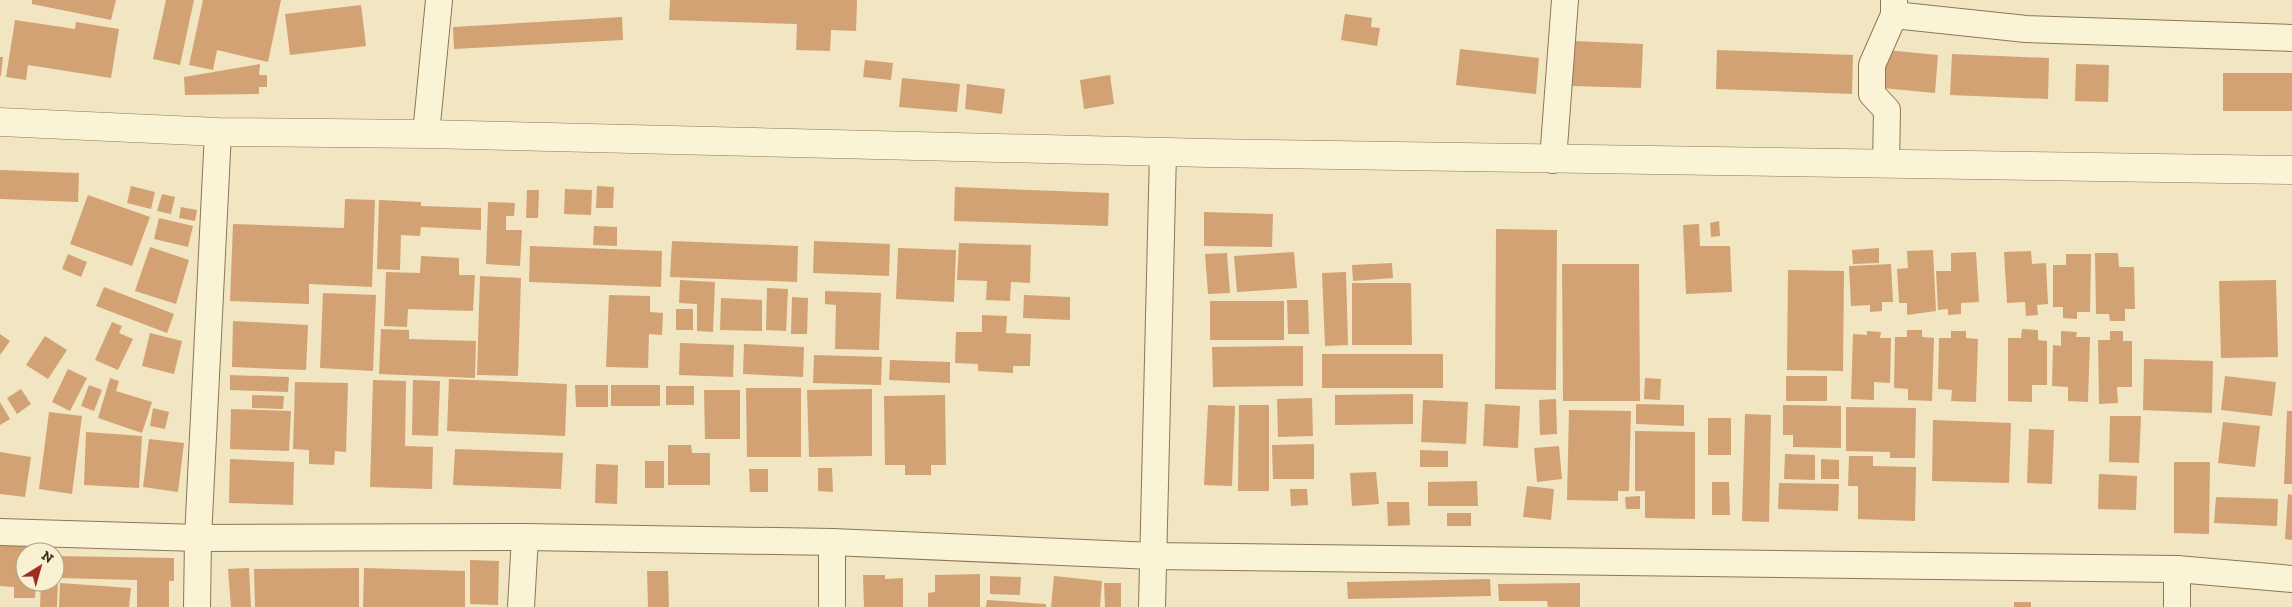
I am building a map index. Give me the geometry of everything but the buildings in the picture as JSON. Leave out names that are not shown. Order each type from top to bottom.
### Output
[{"type":"street","points":[[426,134],[439,0]]},
{"type":"street","points":[[1553,160],[1565,0]]},
{"type":"street","points":[[1886,164],[1887,110],[1872,94],[1872,64],[1894,8],[2026,29],[2292,38]]},
{"type":"street","points":[[0,122],[218,132],[426,134],[1163,152],[1553,160],[2292,170]]},
{"type":"street","points":[[196,607],[218,132]]},
{"type":"street","points":[[1152,607],[1163,152]]},
{"type":"street","points":[[0,532],[198,538],[525,537],[832,542],[1153,556],[2177,569],[2292,579]]},
{"type":"street","points":[[521,607],[525,537]]},
{"type":"street","points":[[832,542],[832,607]]},
{"type":"street","points":[[2177,569],[2177,607]]}]
